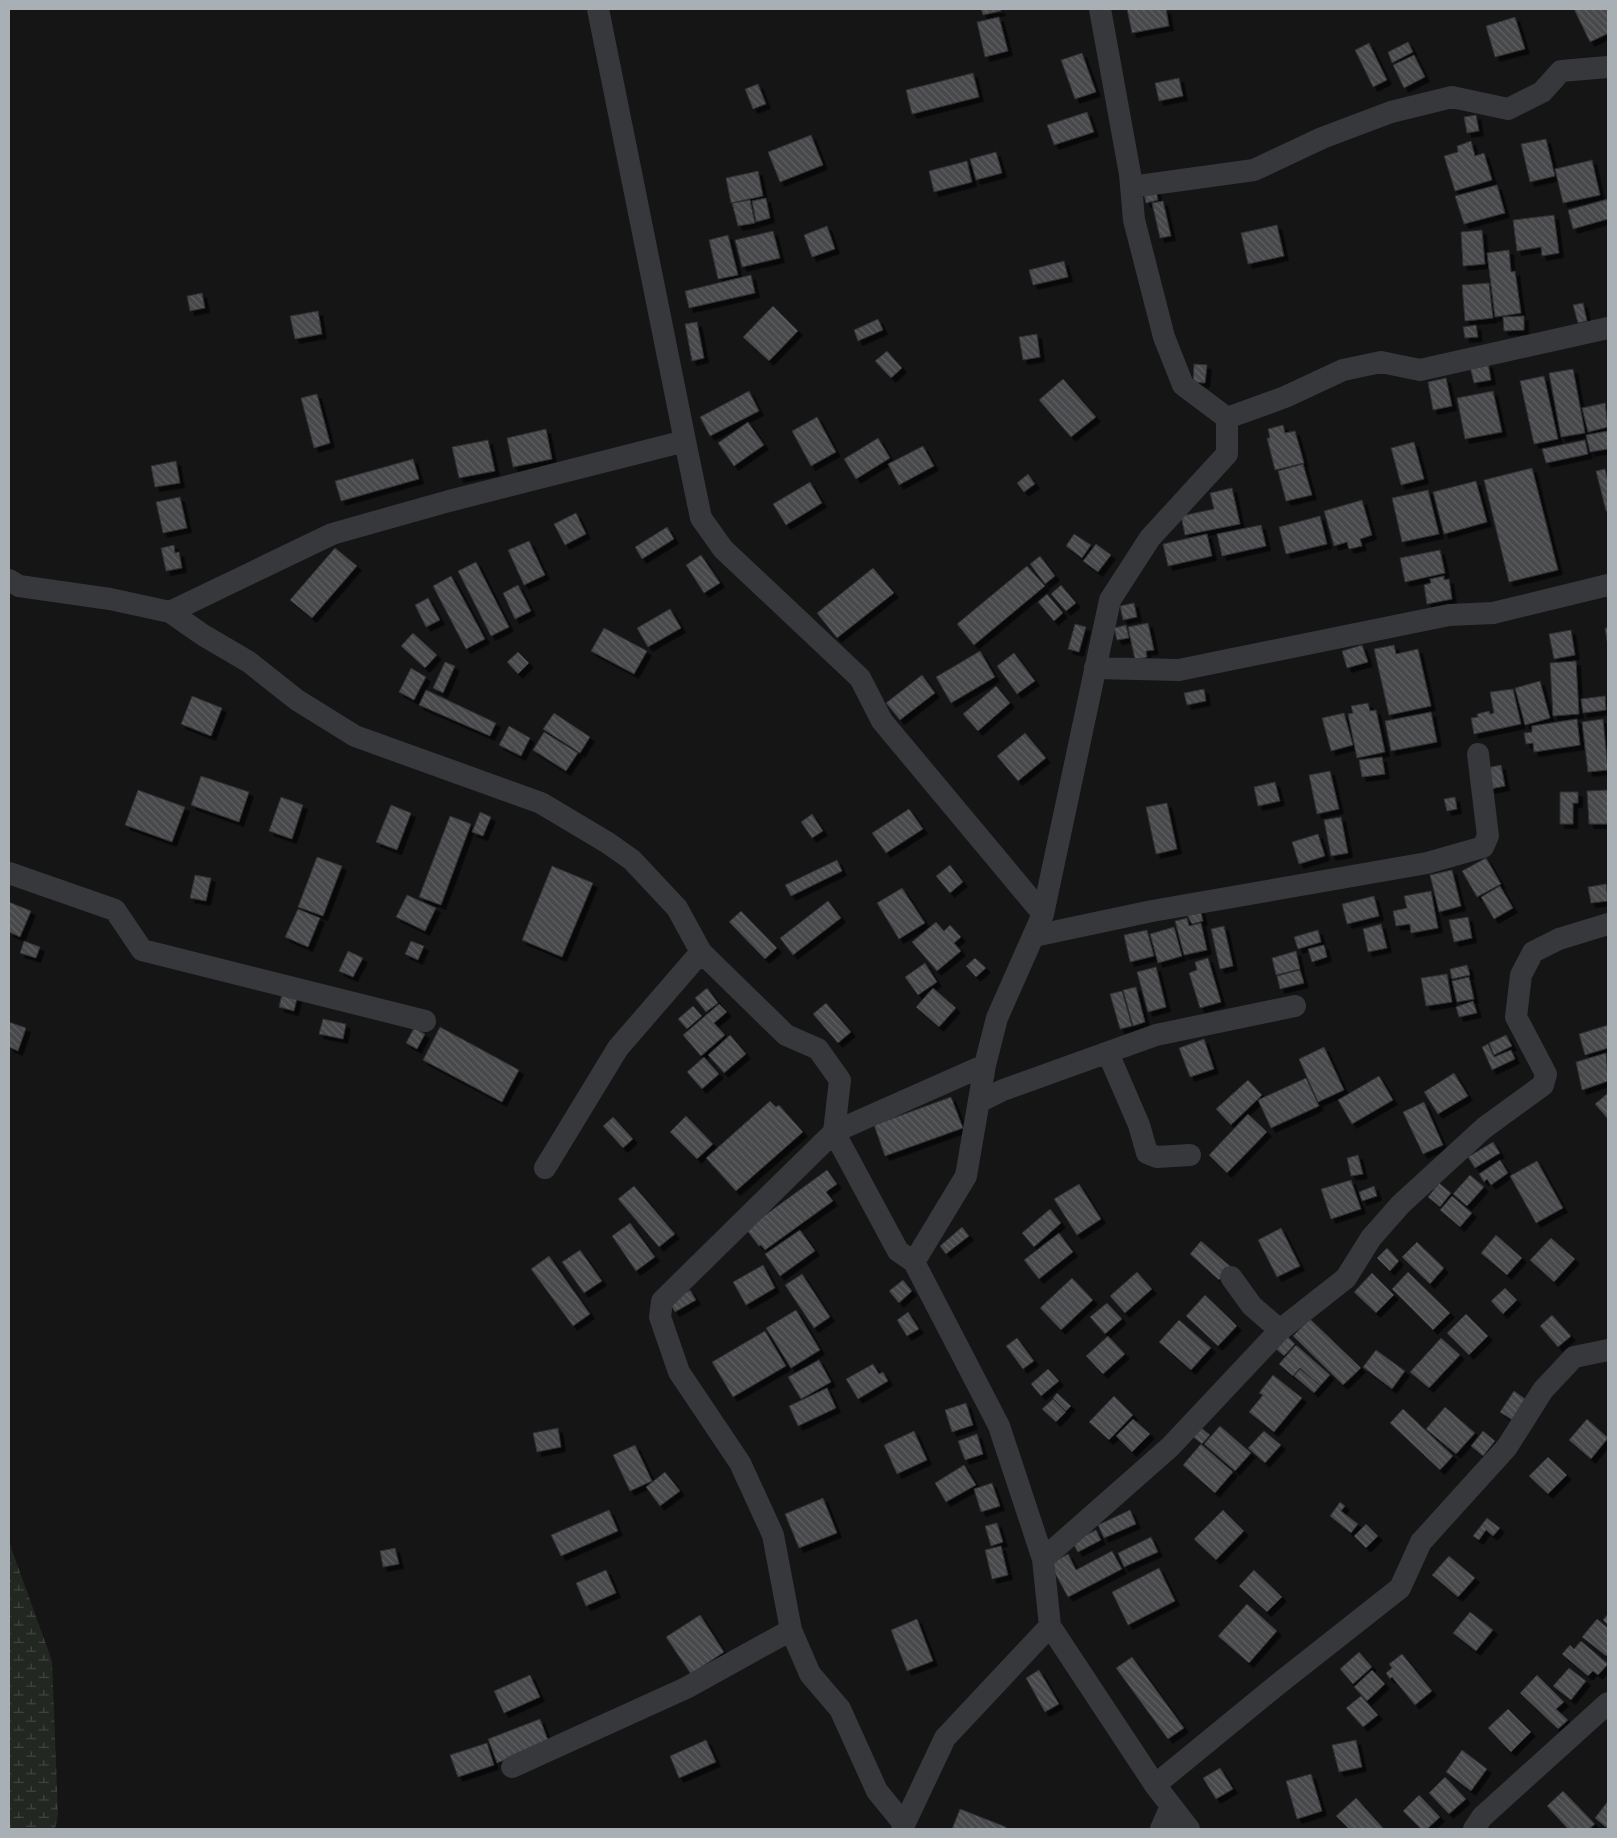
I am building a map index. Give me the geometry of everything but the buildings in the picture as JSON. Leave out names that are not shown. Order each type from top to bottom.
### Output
[{"type":"street","points":[[598,9],[701,518],[723,549],[860,678],[882,720],[1043,914]]},
{"type":"street","points":[[1100,9],[1131,187],[1134,220],[1164,337],[1183,385],[1227,418]]},
{"type":"street","points":[[1131,187],[1254,170],[1322,138],[1392,112],[1452,97],[1508,108],[1542,92],[1561,71],[1608,67]]},
{"type":"street","points":[[1227,418],[1285,397],[1343,370],[1382,362],[1420,370],[1608,328]]},
{"type":"street","points":[[914,1262],[966,1176],[985,1065],[997,1018],[1043,914],[1110,600],[1150,538],[1227,454],[1227,418]]},
{"type":"street","points":[[170,612],[332,534],[449,501],[685,442]]},
{"type":"street","points":[[9,580],[19,586],[110,599],[170,612],[203,635],[249,662],[297,700],[355,736],[541,804],[608,843],[632,860],[677,908],[701,952],[786,1035],[818,1049],[840,1080],[834,1132],[898,1251],[914,1262],[999,1426],[1043,1559],[1050,1626],[1155,1785],[1189,1829]]},
{"type":"street","points":[[1094,668],[1179,670],[1449,614],[1492,613],[1608,585]]},
{"type":"street","points":[[1034,936],[1152,911],[1427,863],[1483,847],[1488,836],[1478,754]]},
{"type":"street","points":[[9,873],[115,910],[142,950],[425,1021]]},
{"type":"street","points":[[1043,1559],[1170,1447],[1280,1330],[1346,1278],[1371,1238],[1401,1204],[1484,1128],[1543,1085],[1546,1074],[1516,1018],[1521,975],[1533,952],[1559,939],[1608,924]]},
{"type":"street","points":[[545,1168],[618,1048],[701,952]]},
{"type":"street","points":[[980,1101],[1003,1090],[1156,1036],[1295,1006]]},
{"type":"street","points":[[1108,1052],[1139,1125],[1147,1154],[1157,1157],[1190,1155]]},
{"type":"street","points":[[985,1065],[834,1132],[662,1301],[660,1318],[679,1372],[740,1463],[774,1535],[791,1630],[810,1674],[840,1709],[876,1791],[903,1827],[945,1738],[1050,1626]]},
{"type":"street","points":[[1232,1277],[1252,1306],[1280,1330]]},
{"type":"street","points":[[1155,1785],[1277,1684],[1400,1588],[1421,1542],[1507,1447],[1543,1390],[1574,1357],[1608,1350]]},
{"type":"street","points":[[512,1767],[686,1688],[791,1630]]},
{"type":"street","points":[[1474,1829],[1482,1817],[1608,1703]]},
{"type":"street","points":[[1161,1829],[1171,1806]]},
{"type":"green space","points":[[9,1542],[52,1661],[58,1815],[55,1829],[9,1829]]}]
